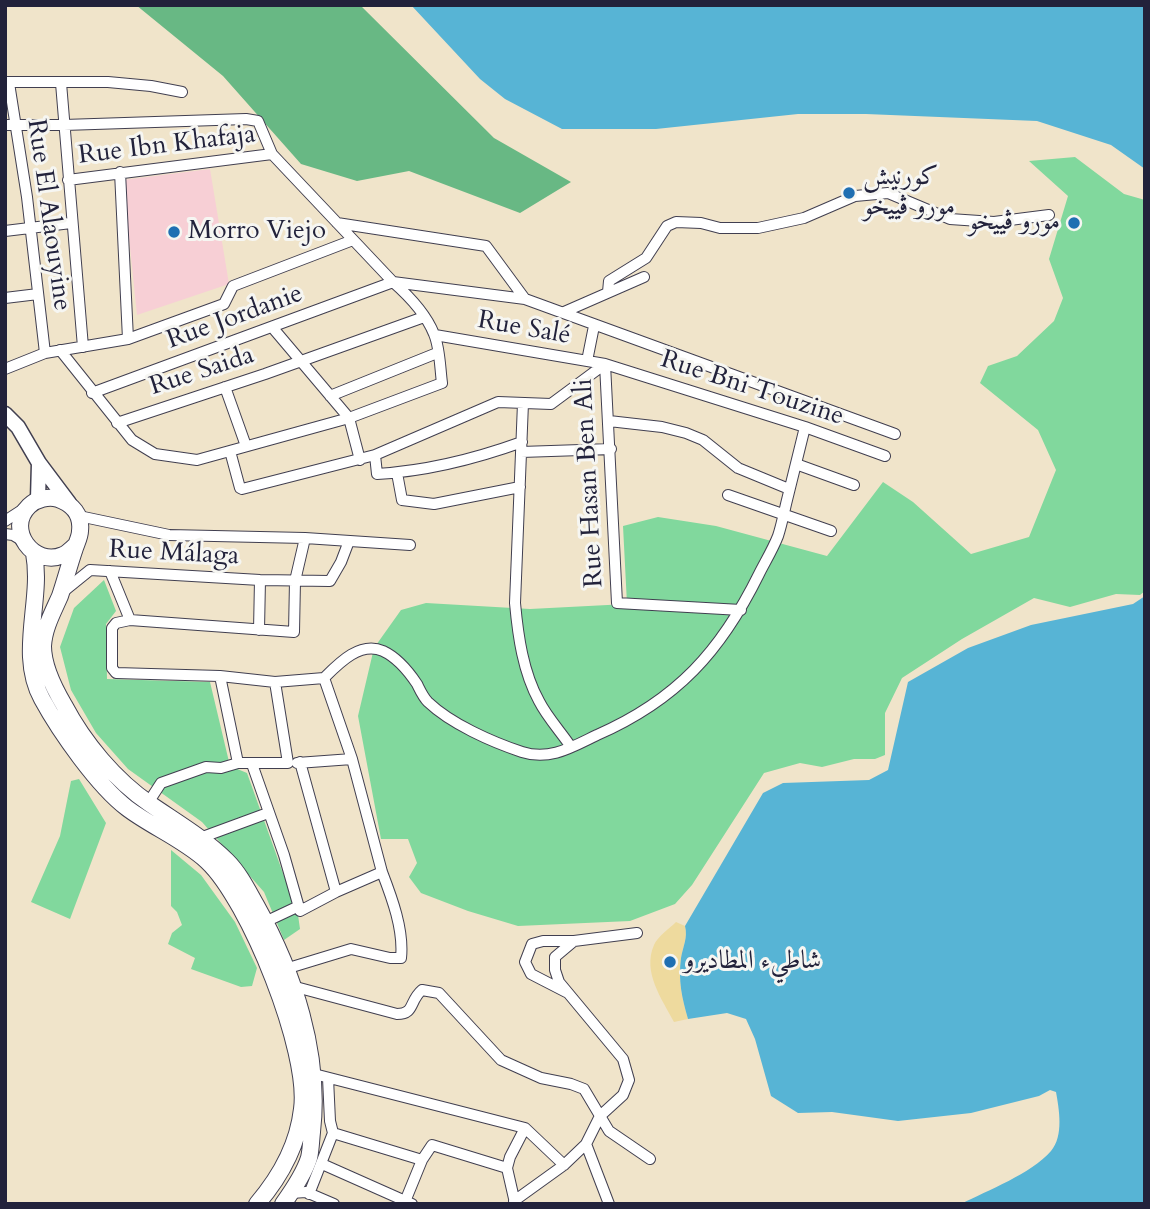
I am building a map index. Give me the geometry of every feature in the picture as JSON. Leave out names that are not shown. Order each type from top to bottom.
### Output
[{"type":"main road","points":[[257,1204],[279,1176],[290,1154],[303,1107],[303,1081],[299,1061],[278,971],[265,922],[242,880],[228,862],[200,838],[148,803],[105,764],[81,734],[51,680],[43,649],[44,633],[81,532],[74,510],[54,497],[34,503],[22,515],[20,526],[37,573],[30,647],[41,698],[83,761],[126,807],[207,861],[227,884],[278,971],[291,985],[321,1076],[309,1157],[286,1198]]},
{"type":"main road","points":[[28,547],[48,558],[64,555],[76,545]]},
{"type":"street","points":[[7,83],[108,82],[151,86],[182,93]]},
{"type":"street","name":"Rue El Alaouyine","points":[[7,83],[10,125],[30,228],[45,353]]},
{"type":"street","points":[[61,83],[83,347]]},
{"type":"street","points":[[10,125],[258,121],[272,154],[408,296],[424,317],[435,335],[442,383],[349,418],[197,460],[155,454],[132,440],[60,351]]},
{"type":"street","name":"Rue Ibn Khafaja","points":[[68,180],[272,154]]},
{"type":"street","points":[[120,172],[128,339]]},
{"type":"street","points":[[608,292],[609,281],[646,258],[667,226],[677,222],[701,223],[720,228],[758,228],[804,218],[855,196],[888,193],[950,219],[994,222],[1049,215]]},
{"type":"street","points":[[5,231],[71,223]]},
{"type":"street","points":[[337,223],[486,246],[525,299]]},
{"type":"street","points":[[5,369],[45,353],[128,339],[224,304],[233,286],[353,240]]},
{"type":"street","points":[[564,312],[644,276]]},
{"type":"street","points":[[393,282],[525,299],[895,433]]},
{"type":"street","name":"Rue Jordanie","points":[[92,393],[393,282]]},
{"type":"street","points":[[5,298],[38,294]]},
{"type":"street","name":"Rue Saida","points":[[117,423],[424,317]]},
{"type":"street","points":[[587,361],[594,326]]},
{"type":"street","points":[[272,327],[349,418],[360,460]]},
{"type":"street","name":"Rue Salé","points":[[435,335],[605,364]]},
{"type":"street","points":[[330,396],[437,353]]},
{"type":"street","points":[[230,451],[240,488],[243,489],[375,455],[498,402],[551,404],[605,364]]},
{"type":"street","name":"Rue Hasan Ben Ali","points":[[605,364],[618,603],[741,610]]},
{"type":"street","name":"Rue Bni Touzine","points":[[605,364],[805,427],[885,456]]},
{"type":"street","points":[[225,387],[246,446]]},
{"type":"street","points":[[523,403],[515,603],[518,632],[527,669],[539,701],[571,747]]},
{"type":"street","points":[[5,414],[18,427],[39,463],[74,510],[169,535],[305,538],[410,545]]},
{"type":"street","points":[[609,421],[663,427],[686,433],[703,440],[738,468],[789,489]]},
{"type":"street","points":[[305,538],[295,581],[294,632],[130,620],[117,623],[112,628],[111,668],[116,673],[220,676],[275,681],[324,678],[336,666],[363,648],[381,650],[396,660],[426,700],[482,736],[524,752],[542,756],[558,754],[655,703],[681,684],[707,658],[741,610],[778,535],[805,427]]},
{"type":"street","points":[[375,455],[377,474],[397,473],[521,447],[611,449]]},
{"type":"street","points":[[5,521],[34,503],[39,463]]},
{"type":"street","points":[[796,464],[854,485]]},
{"type":"street","points":[[397,473],[402,500],[433,503],[520,487]]},
{"type":"street","points":[[728,495],[831,531]]},
{"type":"street","points":[[5,534],[13,535],[28,547]]},
{"type":"street","name":"Rue Málaga","points":[[60,595],[90,570],[260,580],[330,581],[349,541]]},
{"type":"street","points":[[110,570],[130,620]]},
{"type":"street","points":[[259,630],[260,580]]},
{"type":"street","points":[[220,676],[237,763]]},
{"type":"street","points":[[278,971],[351,949],[401,958],[403,944],[389,890],[352,759],[324,678]]},
{"type":"street","points":[[275,681],[288,763]]},
{"type":"street","points":[[148,803],[161,783],[206,767],[221,768],[237,763],[352,759]]},
{"type":"street","points":[[300,762],[336,892]]},
{"type":"street","points":[[252,764],[284,855],[300,911],[382,872]]},
{"type":"street","points":[[200,838],[268,813]]},
{"type":"street","points":[[265,922],[299,906]]},
{"type":"street","points":[[569,993],[531,974],[525,962],[532,944],[637,933]]},
{"type":"street","points":[[525,1128],[507,1168],[515,1202],[564,1165],[586,1144],[600,1116],[623,1095],[629,1084],[623,1059],[556,976],[555,957],[574,941]]},
{"type":"street","points":[[291,985],[397,1014],[405,1014],[414,997],[422,990],[439,993],[501,1060],[541,1078],[584,1089],[609,1131],[650,1159]]},
{"type":"street","points":[[309,1194],[334,1133],[321,1076],[525,1128],[564,1165]]},
{"type":"street","points":[[334,1133],[422,1160]]},
{"type":"street","points":[[586,1144],[609,1204]]},
{"type":"street","points":[[322,1164],[407,1203],[422,1160],[432,1145],[507,1168]]},
{"type":"street","points":[[286,1198],[309,1194],[334,1204]]},
{"type":"shaded area","name":"Morro Viejo","points":[[210,169],[229,284],[137,315],[123,180]]},
{"type":"green space","points":[[136,5],[360,5],[494,138],[571,182],[520,213],[409,171],[357,181],[301,164],[223,76]]},
{"type":"green space","points":[[1075,157],[1124,194],[1145,200],[1145,591],[1140,595],[1116,594],[1070,607],[1034,598],[962,639],[902,678],[885,713],[885,755],[822,767],[800,763],[764,773],[692,885],[675,904],[630,921],[518,926],[421,893],[409,877],[417,863],[408,839],[381,839],[358,716],[374,648],[401,610],[426,603],[530,609],[627,604],[623,526],[658,517],[716,526],[827,556],[883,482],[913,502],[971,554],[1029,537],[1056,470],[1038,430],[980,383],[988,366],[1017,356],[1054,321],[1063,298],[1049,259],[1068,196],[1029,161]]},
{"type":"green space","points":[[104,580],[116,611],[106,624],[107,679],[210,682],[230,766],[247,773],[298,915],[300,929],[284,940],[264,892],[202,822],[128,769],[96,733],[71,690],[60,647],[74,608]]},
{"type":"green space","points":[[79,779],[106,823],[70,919],[31,902],[60,836],[71,781]]},
{"type":"green space","points":[[171,850],[201,875],[235,922],[257,968],[252,986],[241,987],[191,969],[195,958],[168,944],[172,933],[182,925],[177,912],[171,906]]},
{"type":"sand","points":[[676,922],[685,926],[686,930],[680,974],[688,1019],[674,1022],[659,995],[650,965],[656,942]]},
{"type":"water","points":[[411,5],[1145,5],[1145,169],[1111,145],[1037,121],[798,114],[656,129],[562,129],[505,99],[480,79]]},
{"type":"water","points":[[1145,596],[1145,1204],[961,1204],[1021,1174],[1051,1151],[1059,1130],[1056,1092],[1050,1090],[1039,1096],[971,1113],[898,1121],[832,1112],[798,1113],[771,1096],[755,1039],[746,1019],[727,1013],[688,1019],[680,974],[686,938],[685,926],[763,793],[783,783],[869,780],[888,770],[908,682],[968,648],[1031,625],[1133,604]]},
{"type":"place","name":"كورنيش مورو ڤييخو","points":[[849,193]]},
{"type":"place","name":"مورو ڤييخو","points":[[1074,223]]},
{"type":"place","name":"Morro Viejo","points":[[174,232]]},
{"type":"place","name":"شاطيء المطاديرو","points":[[670,962]]}]
